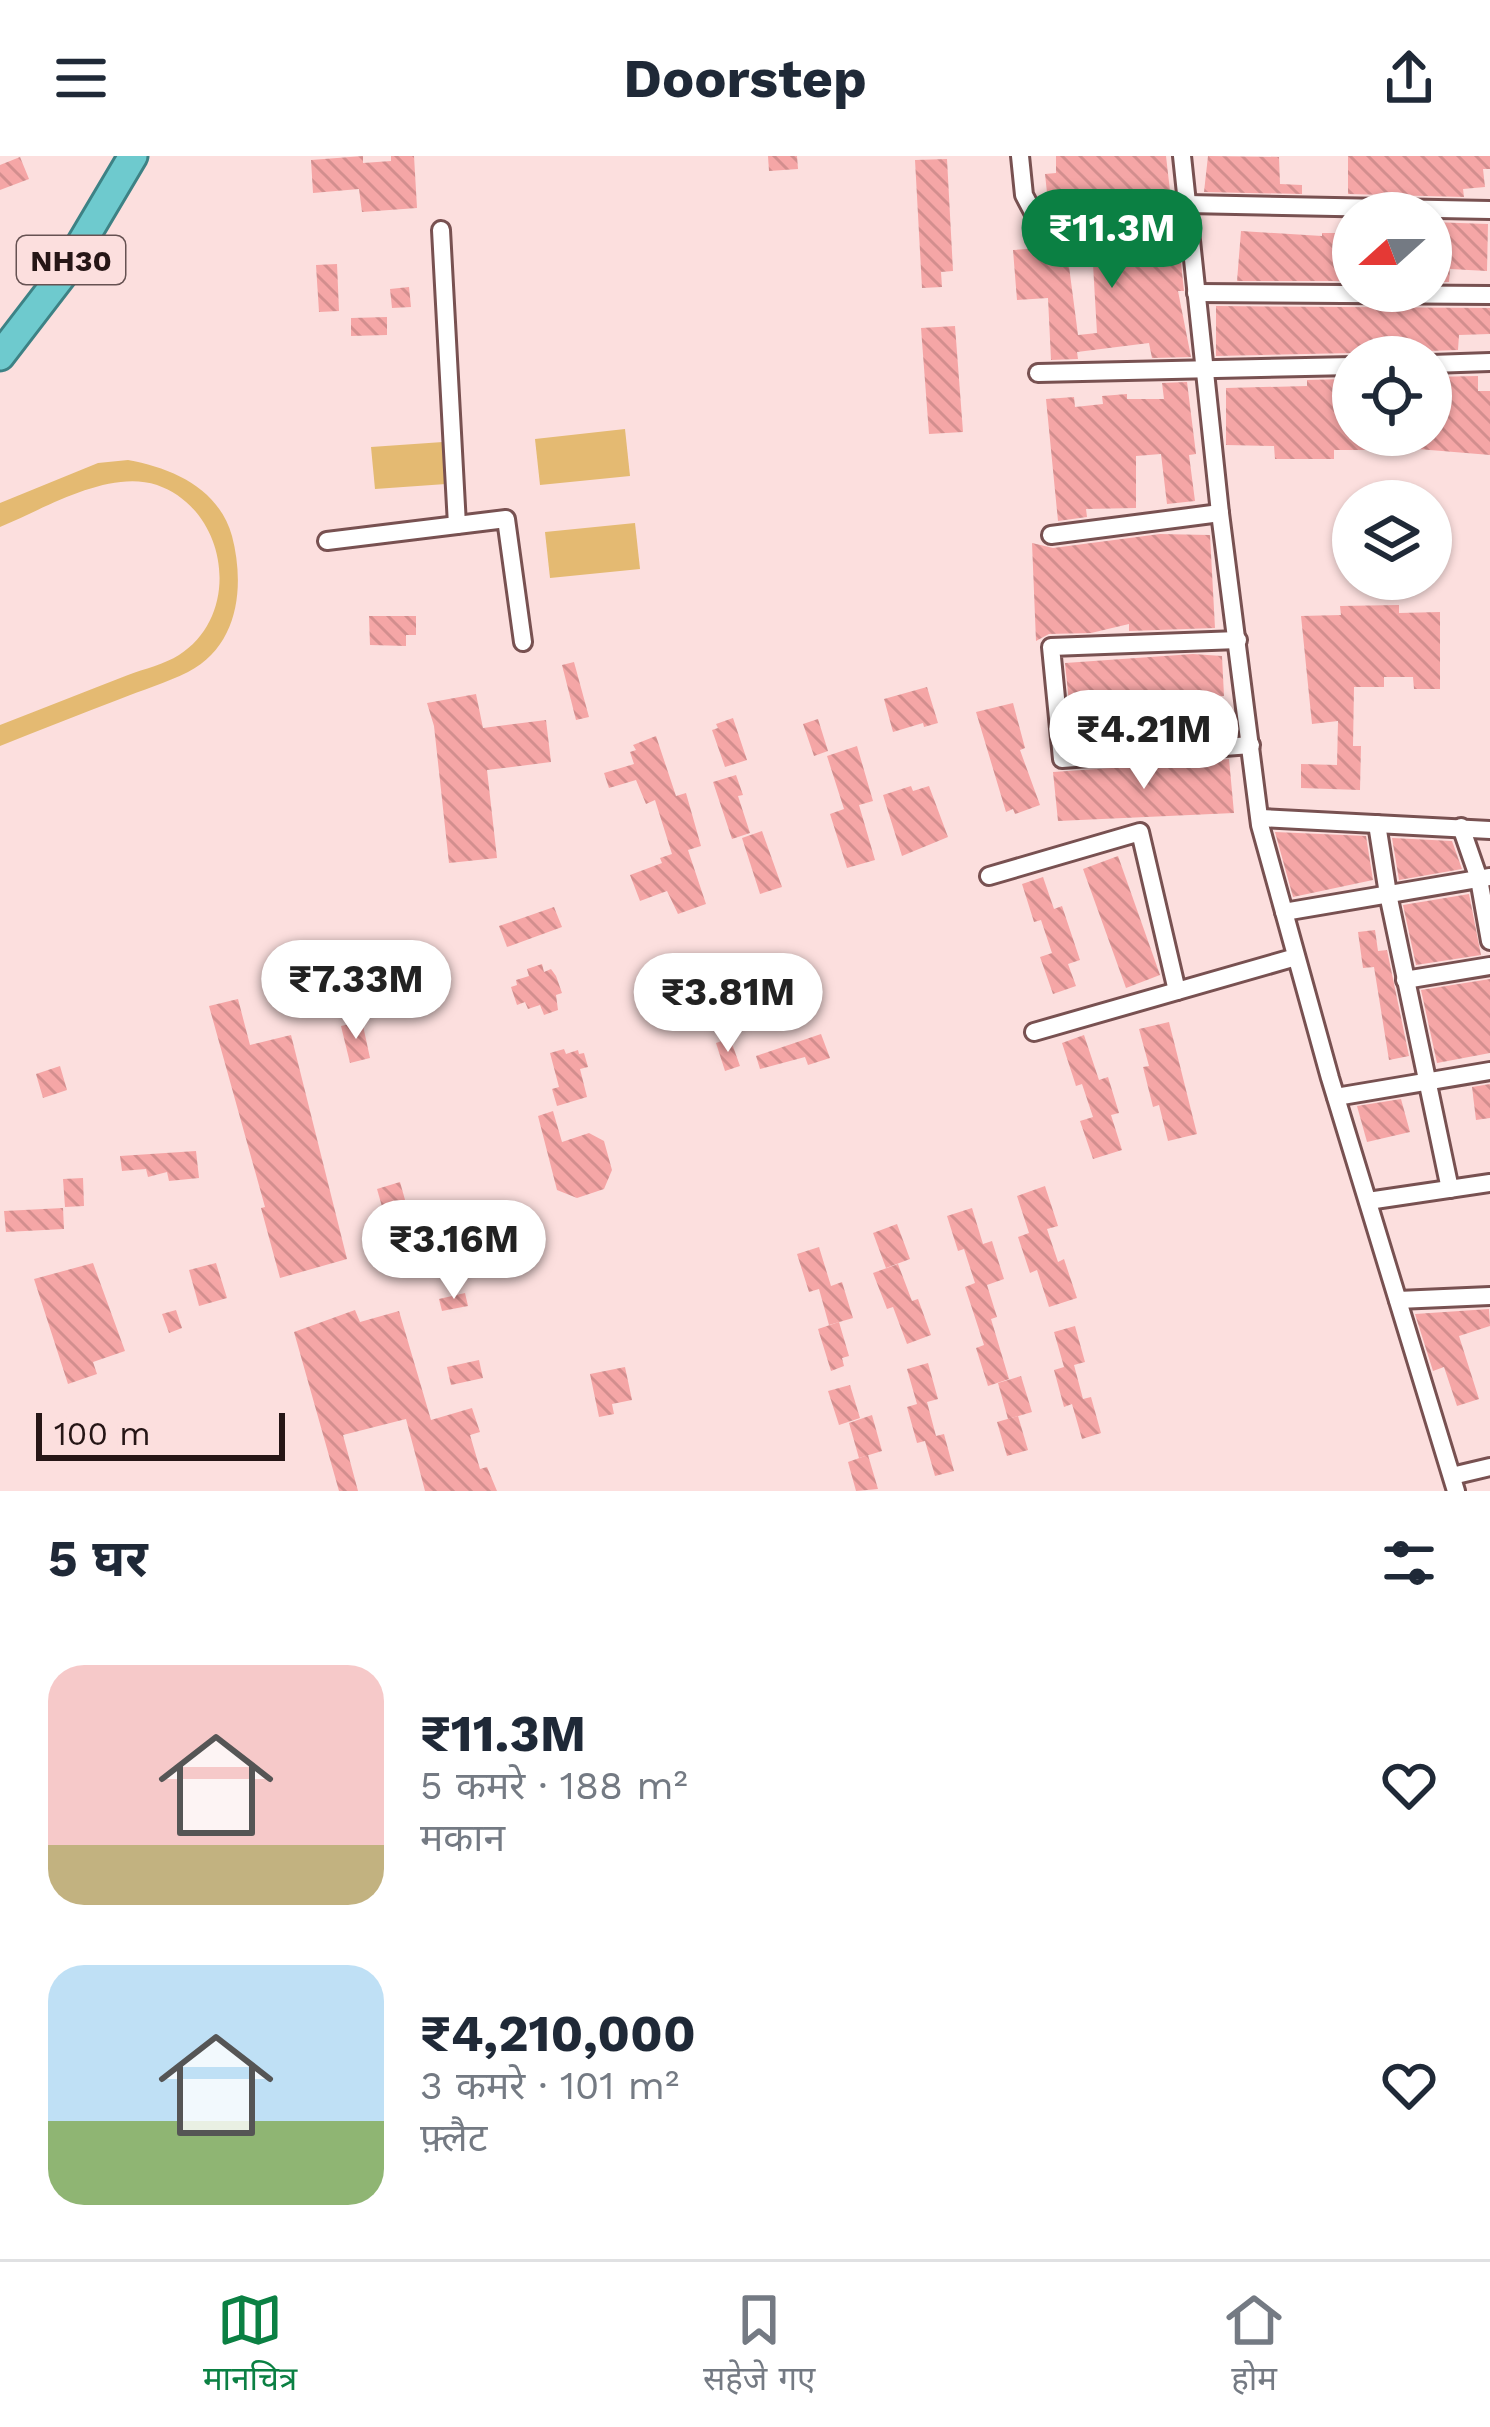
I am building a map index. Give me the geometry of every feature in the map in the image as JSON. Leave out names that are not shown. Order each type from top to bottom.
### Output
[{"type":"highway","name":"NH30","points":[[0,332],[112,156]]},
{"type":"highway","name":"NH30","points":[[0,356],[63,274],[133,156]]},
{"type":"street","points":[[1020,156],[1024,195],[1034,214],[1187,204],[1490,210]]},
{"type":"street","points":[[1182,156],[1220,514],[1260,818],[1336,1096],[1454,1484],[1490,1467]]},
{"type":"street","points":[[441,230],[457,525]]},
{"type":"street","points":[[1196,293],[1490,295]]},
{"type":"street","points":[[1452,363],[1490,362]]},
{"type":"street","points":[[1038,373],[1332,367]]},
{"type":"street","points":[[1051,535],[1220,514]]},
{"type":"street","points":[[327,541],[506,519],[524,642]]},
{"type":"street","points":[[1238,640],[1051,647],[1062,759],[1251,745]]},
{"type":"street","points":[[1260,818],[1490,830]]},
{"type":"street","points":[[1378,824],[1425,1082],[1450,1189]]},
{"type":"street","points":[[1461,827],[1484,878],[1490,941]]},
{"type":"street","points":[[989,876],[1139,832],[1177,991]]},
{"type":"street","points":[[1284,911],[1484,878]]},
{"type":"street","points":[[1034,1032],[1297,957]]},
{"type":"street","points":[[1405,980],[1490,966]]},
{"type":"street","points":[[1336,1096],[1490,1071]]},
{"type":"street","points":[[1368,1201],[1490,1183]]},
{"type":"street","points":[[1398,1300],[1490,1296]]},
{"type":"shaded area","points":[[625,429],[630,476],[540,485],[535,439]]},
{"type":"shaded area","points":[[443,442],[446,484],[375,489],[371,447]]},
{"type":"shaded area","points":[[128,460],[192,483],[226,520],[238,575],[228,631],[205,661],[188,672],[0,746],[0,725],[179,655],[213,615],[219,564],[212,539],[181,498],[157,485],[138,481],[97,487],[0,527],[0,503],[98,463]]},
{"type":"shaded area","points":[[635,523],[640,569],[550,578],[545,532]]},
{"type":"building","points":[[363,156],[363,163],[414,156],[417,208],[362,212],[359,189],[313,193],[311,160]]},
{"type":"building","points":[[768,156],[797,156],[798,169],[769,171]]},
{"type":"building","points":[[1056,156],[1166,156],[1170,191],[1048,202],[1045,174],[1056,173]]},
{"type":"building","points":[[1208,156],[1279,157],[1280,184],[1302,185],[1302,194],[1204,192]]},
{"type":"building","points":[[1348,156],[1490,156],[1490,169],[1483,169],[1485,187],[1463,189],[1464,197],[1452,197],[1452,192],[1348,192]]},
{"type":"building","points":[[20,157],[29,179],[0,190],[0,165]]},
{"type":"building","points":[[947,159],[953,271],[941,272],[942,287],[922,288],[915,160]]},
{"type":"building","points":[[1133,222],[1133,226],[1177,226],[1184,291],[1178,291],[1191,357],[1152,358],[1149,343],[1077,352],[1078,359],[1051,360],[1048,298],[1017,300],[1013,250],[1041,248],[1040,239],[1065,236],[1078,335],[1097,333],[1091,230]]},
{"type":"building","points":[[1452,223],[1488,224],[1487,271],[1452,269]]},
{"type":"building","points":[[1241,231],[1332,233],[1332,281],[1237,281]]},
{"type":"building","points":[[337,264],[339,311],[319,312],[316,265]]},
{"type":"building","points":[[409,287],[411,307],[392,308],[390,289]]},
{"type":"building","points":[[1216,306],[1332,307],[1332,312],[1490,308],[1490,334],[1459,335],[1458,350],[1452,350],[1452,336],[1332,336],[1332,353],[1216,356]]},
{"type":"building","points":[[387,317],[387,335],[351,336],[351,318]]},
{"type":"building","points":[[955,326],[963,432],[929,434],[921,328]]},
{"type":"building","points":[[1478,376],[1478,391],[1490,391],[1490,455],[1452,452],[1452,377]]},
{"type":"building","points":[[1332,379],[1334,459],[1275,459],[1274,446],[1226,445],[1226,388],[1307,386],[1307,380]]},
{"type":"building","points":[[1187,382],[1196,454],[1189,455],[1195,501],[1167,504],[1161,454],[1136,456],[1136,508],[1086,509],[1087,517],[1058,521],[1046,399],[1074,397],[1075,407],[1103,404],[1102,396],[1164,399],[1162,383]]},
{"type":"building","points":[[1160,534],[1210,535],[1215,628],[1129,631],[1129,624],[1091,633],[1049,634],[1036,641],[1032,543],[1053,548]]},
{"type":"building","points":[[1399,605],[1399,613],[1440,612],[1440,689],[1414,689],[1413,677],[1384,677],[1384,687],[1354,687],[1353,746],[1361,746],[1360,790],[1301,788],[1301,764],[1337,765],[1338,721],[1312,724],[1301,616],[1341,615],[1340,606]]},
{"type":"building","points":[[369,616],[416,616],[416,635],[406,635],[406,646],[370,645]]},
{"type":"building","points":[[1222,656],[1224,696],[1160,700],[1163,734],[1153,738],[1078,744],[1077,732],[1072,732],[1065,663]]},
{"type":"building","points":[[574,662],[589,717],[576,720],[562,665]]},
{"type":"building","points":[[927,687],[938,723],[893,732],[884,699]]},
{"type":"building","points":[[476,694],[483,728],[546,720],[551,762],[487,770],[497,858],[449,863],[434,726],[427,703]]},
{"type":"building","points":[[1013,703],[1025,748],[1020,750],[1040,805],[1015,814],[1013,809],[1006,812],[976,712]]},
{"type":"building","points":[[733,718],[747,760],[725,767],[712,730]]},
{"type":"building","points":[[818,719],[828,751],[814,756],[803,724]]},
{"type":"building","points":[[656,736],[676,796],[686,793],[701,846],[688,850],[706,904],[678,914],[667,891],[640,901],[630,875],[672,854],[655,800],[646,804],[636,780],[609,788],[604,773],[634,764],[633,745]]},
{"type":"building","points":[[857,746],[873,801],[859,805],[875,860],[847,868],[830,814],[844,809],[827,756]]},
{"type":"building","points":[[1229,759],[1234,813],[1058,821],[1053,772]]},
{"type":"building","points":[[736,775],[750,833],[732,839],[713,782]]},
{"type":"building","points":[[911,786],[913,791],[929,786],[948,837],[902,856],[883,795]]},
{"type":"building","points":[[762,831],[782,887],[760,894],[742,838]]},
{"type":"building","points":[[1275,832],[1366,836],[1373,880],[1293,897]]},
{"type":"building","points":[[1392,838],[1452,841],[1462,869],[1399,880]]},
{"type":"building","points":[[1118,856],[1160,975],[1126,988],[1083,869]]},
{"type":"building","points":[[1043,877],[1054,909],[1062,906],[1080,960],[1068,964],[1076,986],[1053,994],[1040,957],[1052,953],[1041,920],[1034,922],[1022,884]]},
{"type":"building","points":[[1469,894],[1481,955],[1416,965],[1403,905]]},
{"type":"building","points":[[554,907],[562,927],[507,947],[499,926]]},
{"type":"building","points":[[1375,930],[1378,951],[1387,950],[1409,1056],[1389,1060],[1374,967],[1363,968],[1358,932]]},
{"type":"building","points":[[542,964],[544,972],[551,969],[556,976],[562,993],[556,995],[558,1010],[544,1015],[540,1005],[528,1009],[525,1002],[517,1005],[511,987],[529,976],[527,969]]},
{"type":"building","points":[[1490,979],[1490,1053],[1437,1063],[1421,990]]},
{"type":"building","points":[[238,999],[250,1045],[291,1035],[347,1259],[280,1278],[209,1006]]},
{"type":"building","points":[[362,1021],[370,1058],[350,1063],[341,1026]]},
{"type":"building","points":[[1169,1022],[1197,1134],[1168,1141],[1159,1105],[1153,1107],[1139,1029]]},
{"type":"building","points":[[821,1034],[830,1058],[808,1065],[805,1057],[760,1069],[756,1056]]},
{"type":"building","points":[[1084,1035],[1099,1080],[1108,1077],[1119,1113],[1111,1115],[1122,1150],[1093,1159],[1080,1121],[1093,1117],[1082,1084],[1076,1086],[1062,1043]]},
{"type":"building","points":[[730,1038],[740,1066],[725,1071],[716,1043]]},
{"type":"building","points":[[564,1049],[566,1054],[584,1053],[588,1067],[580,1069],[587,1097],[557,1106],[552,1089],[559,1087],[550,1053]]},
{"type":"building","points":[[60,1066],[67,1090],[43,1098],[36,1074]]},
{"type":"building","points":[[1490,1084],[1490,1118],[1476,1120],[1472,1087]]},
{"type":"building","points":[[1401,1099],[1410,1132],[1367,1142],[1357,1106]]},
{"type":"building","points":[[553,1111],[562,1142],[589,1133],[604,1141],[612,1170],[604,1189],[577,1198],[557,1190],[538,1116]]},
{"type":"building","points":[[196,1151],[199,1178],[169,1181],[167,1172],[148,1177],[146,1169],[122,1171],[120,1156]]},
{"type":"building","points":[[83,1178],[84,1206],[65,1207],[63,1179]]},
{"type":"building","points":[[400,1182],[416,1239],[393,1245],[377,1189]]},
{"type":"building","points":[[1045,1186],[1058,1226],[1047,1229],[1058,1262],[1064,1259],[1077,1298],[1049,1307],[1037,1270],[1030,1273],[1018,1237],[1029,1233],[1017,1196]]},
{"type":"building","points":[[63,1208],[64,1229],[6,1232],[4,1211]]},
{"type":"building","points":[[972,1208],[983,1244],[992,1241],[1004,1279],[987,1285],[997,1317],[991,1319],[1009,1379],[988,1386],[976,1348],[984,1345],[965,1287],[975,1283],[947,1216]]},
{"type":"building","points":[[897,1224],[910,1259],[886,1268],[873,1233]]},
{"type":"building","points":[[819,1247],[831,1286],[842,1282],[853,1318],[829,1325],[819,1289],[809,1292],[797,1254]]},
{"type":"building","points":[[93,1263],[125,1351],[93,1362],[97,1374],[68,1384],[34,1279]]},
{"type":"building","points":[[216,1263],[227,1298],[199,1306],[189,1270]]},
{"type":"building","points":[[898,1264],[931,1335],[907,1344],[873,1273]]},
{"type":"building","points":[[465,1293],[468,1306],[442,1311],[439,1299]]},
{"type":"building","points":[[1489,1309],[1490,1326],[1459,1336],[1479,1399],[1457,1406],[1444,1367],[1433,1371],[1415,1314]]},
{"type":"building","points":[[176,1310],[182,1328],[169,1333],[162,1314]]},
{"type":"building","points":[[355,1310],[360,1322],[399,1311],[431,1420],[472,1408],[480,1432],[470,1435],[480,1469],[487,1467],[497,1491],[425,1491],[406,1419],[343,1435],[358,1491],[339,1491],[294,1332]]},
{"type":"building","points":[[839,1322],[849,1356],[842,1358],[844,1366],[831,1371],[818,1329]]},
{"type":"building","points":[[1075,1326],[1085,1362],[1074,1365],[1083,1399],[1091,1397],[1101,1433],[1082,1439],[1072,1404],[1064,1407],[1054,1370],[1064,1367],[1054,1332]]},
{"type":"building","points":[[479,1360],[483,1378],[451,1385],[447,1367]]},
{"type":"building","points":[[928,1363],[938,1399],[927,1402],[936,1436],[944,1434],[954,1471],[935,1476],[925,1441],[917,1443],[907,1407],[917,1404],[907,1369]]},
{"type":"building","points":[[625,1367],[632,1400],[612,1404],[614,1414],[599,1417],[590,1374]]},
{"type":"building","points":[[1021,1376],[1032,1412],[1008,1419],[998,1383]]},
{"type":"building","points":[[850,1385],[860,1418],[839,1425],[828,1391]]},
{"type":"building","points":[[872,1415],[882,1451],[859,1458],[849,1423]]},
{"type":"building","points":[[1018,1416],[1028,1450],[1007,1456],[997,1422]]},
{"type":"building","points":[[868,1455],[878,1489],[856,1491],[848,1462]]}]
